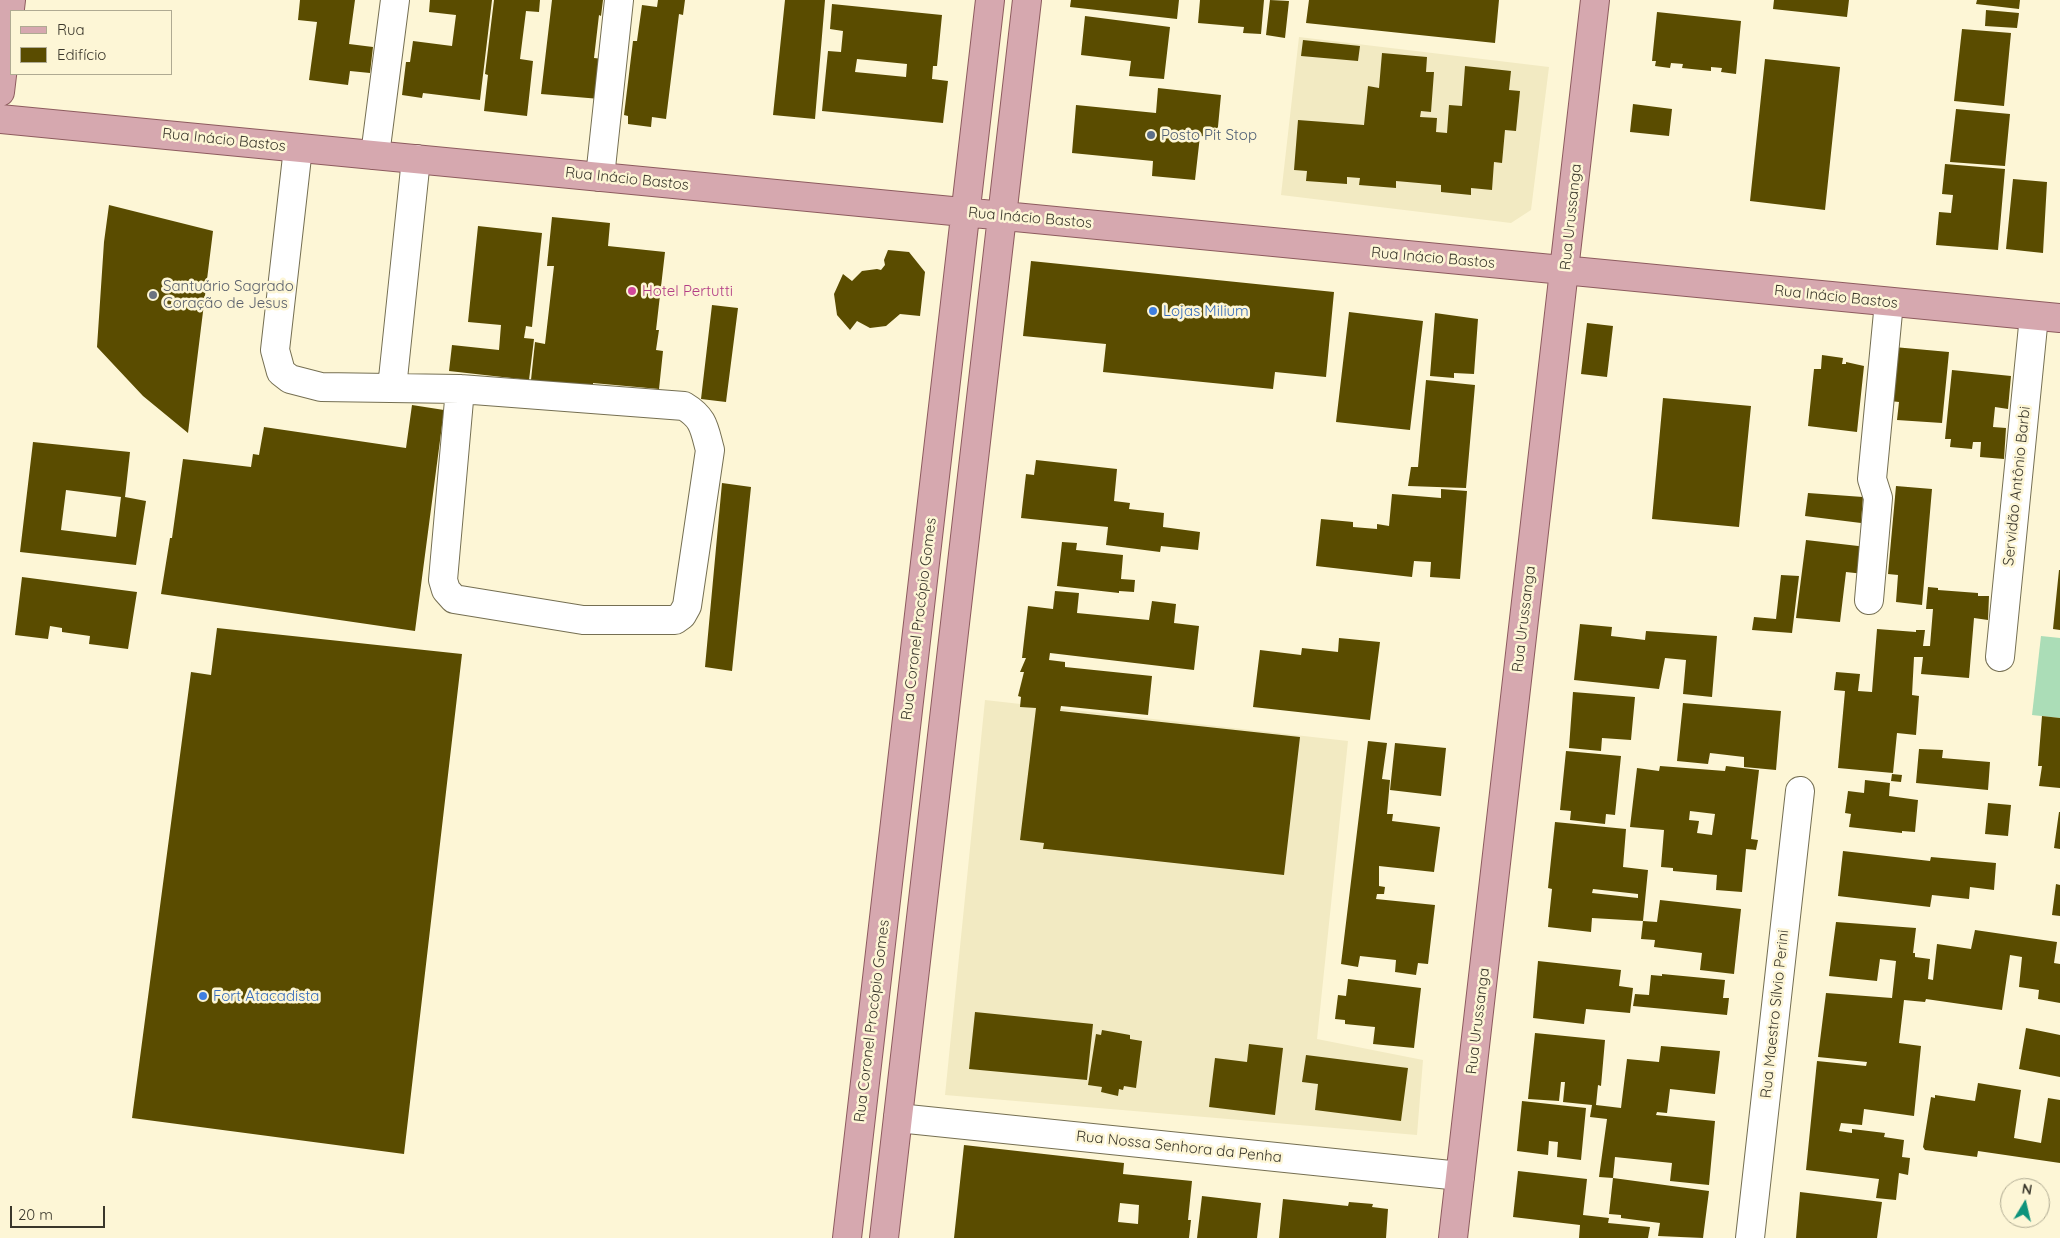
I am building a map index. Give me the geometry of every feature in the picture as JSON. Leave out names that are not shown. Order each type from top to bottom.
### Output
[{"type":"main road","points":[[0,92],[11,0]]},
{"type":"main road","name":"Rua Coronel Procópio Gomes","points":[[846,1238],[990,0]]},
{"type":"main road","points":[[884,1238],[1027,0]]},
{"type":"main road","name":"Rua Urussanga","points":[[1453,1238],[1595,0]]},
{"type":"main road","name":"Rua Inácio Bastos","points":[[0,119],[2047,317]]},
{"type":"street","points":[[375,155],[395,0]]},
{"type":"street","points":[[600,177],[619,0]]},
{"type":"street","points":[[298,148],[275,350],[281,372],[290,379],[321,387],[460,389],[684,406],[697,414],[704,425],[710,450],[687,606],[682,615],[675,620],[583,620],[454,599],[446,590],[443,580],[460,389]]},
{"type":"street","points":[[392,388],[416,159]]},
{"type":"street","points":[[1869,600],[1878,498],[1872,478],[1889,302]]},
{"type":"street","name":"Servidão Antônio Barbi","points":[[2000,657],[2047,317]]},
{"type":"street","name":"Rua Maestro Sílvio Perini","points":[[1750,1238],[1800,790]]},
{"type":"street","name":"Rua Nossa Senhora da Penha","points":[[898,1118],[1460,1176]]},
{"type":"shaded area","points":[[1299,37],[1549,67],[1531,210],[1511,223],[1281,195]]},
{"type":"shaded area","points":[[985,700],[1348,741],[1317,1039],[1423,1060],[1417,1135],[945,1095]]},
{"type":"green space","points":[[2041,636],[2060,638],[2060,718],[2032,715]]},
{"type":"building","points":[[300,0],[355,0],[349,44],[373,47],[370,73],[350,71],[348,85],[309,80],[317,22],[298,20]]},
{"type":"building","points":[[430,0],[492,0],[480,100],[423,93],[422,98],[402,95],[406,62],[410,62],[413,41],[452,46],[456,15],[429,12]]},
{"type":"building","points":[[494,0],[540,0],[539,12],[526,11],[520,59],[533,61],[527,116],[484,111],[488,75],[485,74]]},
{"type":"building","points":[[552,0],[603,0],[601,16],[599,15],[594,58],[604,59],[600,99],[541,94]]},
{"type":"building","points":[[658,0],[685,0],[683,15],[679,14],[666,119],[652,117],[651,127],[628,124],[628,116],[624,115],[633,41],[637,41],[642,5],[657,7]]},
{"type":"building","points":[[785,0],[825,0],[815,119],[773,115]]},
{"type":"building","points":[[1071,0],[1179,0],[1177,19],[1070,7]]},
{"type":"building","points":[[1200,0],[1264,0],[1261,34],[1243,33],[1244,27],[1198,23]]},
{"type":"building","points":[[1270,0],[1289,1],[1285,38],[1266,35]]},
{"type":"building","points":[[1309,0],[1499,0],[1495,43],[1306,23]]},
{"type":"building","points":[[1774,0],[1849,0],[1847,17],[1773,9]]},
{"type":"building","points":[[1977,0],[2020,0],[2019,9],[1976,4]]},
{"type":"building","points":[[832,4],[942,15],[937,66],[933,66],[932,79],[948,81],[943,123],[822,111],[828,51],[841,52],[843,31],[830,29]],"holes":[[[857,59],[907,64],[906,77],[855,72]]]},
{"type":"building","points":[[1986,10],[2019,13],[2017,28],[1985,26]]},
{"type":"building","points":[[1657,12],[1741,21],[1736,74],[1721,72],[1722,68],[1711,67],[1711,71],[1682,68],[1683,64],[1671,63],[1670,68],[1655,66],[1656,61],[1652,61]]},
{"type":"building","points":[[1085,16],[1170,27],[1164,79],[1129,76],[1131,61],[1081,55]]},
{"type":"building","points":[[1962,29],[2011,33],[2004,106],[1954,101]]},
{"type":"building","points":[[1303,40],[1360,46],[1358,61],[1301,56]]},
{"type":"building","points":[[1382,53],[1427,57],[1426,72],[1434,72],[1431,112],[1421,111],[1420,117],[1437,118],[1436,132],[1447,133],[1449,105],[1462,106],[1465,66],[1511,71],[1509,90],[1520,91],[1516,131],[1505,130],[1502,163],[1494,162],[1492,190],[1471,188],[1471,195],[1441,192],[1441,185],[1396,181],[1396,188],[1359,185],[1360,178],[1347,177],[1347,184],[1306,181],[1307,171],[1294,170],[1298,120],[1364,125],[1368,86],[1379,88]]},
{"type":"building","points":[[1765,59],[1840,67],[1825,210],[1750,201]]},
{"type":"building","points":[[1158,88],[1221,95],[1217,137],[1200,136],[1195,180],[1152,176],[1153,161],[1072,153],[1076,105],[1156,113]]},
{"type":"building","points":[[1633,104],[1672,109],[1669,136],[1630,132]]},
{"type":"building","points":[[1956,109],[2010,114],[2005,166],[1950,162]]},
{"type":"building","points":[[1945,164],[2005,169],[1998,250],[1936,245],[1939,212],[1951,213],[1953,195],[1942,194]]},
{"type":"building","points":[[2013,179],[2047,182],[2043,253],[2006,249]]},
{"type":"building","name":"Santuário Sagrado Coração de Jesus","points":[[109,205],[213,231],[188,433],[143,396],[97,347],[104,242]]},
{"type":"building","points":[[552,217],[610,223],[608,246],[665,252],[656,330],[659,330],[656,350],[663,351],[659,389],[593,383],[593,387],[531,380],[535,342],[545,344],[554,266],[547,266]]},
{"type":"building","points":[[478,226],[542,233],[532,327],[526,326],[524,338],[534,339],[529,380],[449,371],[452,345],[499,350],[501,325],[468,322]]},
{"type":"building","points":[[888,250],[909,252],[925,272],[920,316],[900,314],[886,326],[870,328],[857,321],[850,330],[837,315],[834,294],[843,274],[852,281],[862,271],[881,270],[885,265],[884,260]]},
{"type":"building","name":"Lojas Milium","points":[[1031,261],[1334,292],[1326,377],[1275,372],[1273,389],[1103,372],[1106,344],[1023,336]]},
{"type":"building","points":[[712,305],[738,308],[726,402],[701,399]]},
{"type":"building","points":[[1349,312],[1423,321],[1410,430],[1336,422]]},
{"type":"building","points":[[1435,313],[1478,319],[1474,374],[1454,373],[1454,378],[1430,376]]},
{"type":"building","points":[[1587,323],[1613,326],[1607,377],[1581,374]]},
{"type":"building","points":[[1894,347],[1949,352],[1942,423],[1897,420],[1899,402],[1890,401]]},
{"type":"building","points":[[1822,355],[1843,358],[1842,364],[1846,364],[1846,362],[1864,366],[1857,432],[1808,426],[1814,369],[1821,369]]},
{"type":"building","points":[[1952,370],[2011,376],[2008,409],[1995,407],[1993,427],[2006,428],[2004,459],[1980,457],[1981,442],[1973,442],[1972,449],[1950,447],[1951,439],[1945,439]]},
{"type":"building","points":[[1426,380],[1475,385],[1466,488],[1408,486],[1411,467],[1418,467]]},
{"type":"building","points":[[1663,398],[1751,406],[1739,527],[1652,519]]},
{"type":"building","points":[[412,405],[444,410],[415,631],[161,594],[170,538],[172,538],[183,459],[251,467],[253,454],[259,455],[264,427],[406,448]]},
{"type":"building","points":[[33,442],[130,452],[125,497],[146,501],[136,565],[20,552]],"holes":[[[66,490],[121,497],[116,537],[61,530]]]},
{"type":"building","points":[[1036,460],[1117,469],[1114,501],[1130,503],[1129,509],[1164,513],[1163,527],[1200,532],[1198,550],[1161,546],[1160,552],[1106,545],[1108,527],[1021,518],[1026,474],[1034,475]]},
{"type":"building","points":[[722,483],[751,487],[732,671],[705,667]]},
{"type":"building","points":[[1896,486],[1932,489],[1922,605],[1896,602],[1898,575],[1888,574]]},
{"type":"building","points":[[1441,489],[1467,491],[1460,579],[1430,577],[1431,562],[1414,561],[1412,577],[1316,566],[1321,519],[1353,522],[1353,527],[1377,529],[1377,524],[1389,526],[1392,494],[1441,498]]},
{"type":"building","points":[[1808,493],[1863,497],[1861,523],[1805,516]]},
{"type":"building","points":[[1806,540],[1867,547],[1864,574],[1846,572],[1840,622],[1796,618]]},
{"type":"building","points":[[1062,542],[1077,543],[1076,550],[1123,555],[1121,579],[1135,580],[1134,592],[1119,591],[1119,593],[1057,586]]},
{"type":"building","points":[[2060,570],[2060,630],[2053,629]]},
{"type":"building","points":[[1781,575],[1799,576],[1792,633],[1752,630],[1754,617],[1776,619]]},
{"type":"building","points":[[22,577],[137,592],[128,649],[89,644],[90,636],[62,632],[62,628],[50,626],[48,639],[15,635]]},
{"type":"building","points":[[1928,587],[1938,588],[1938,590],[1978,593],[1978,596],[1989,596],[1988,620],[1974,618],[1969,678],[1921,674],[1923,657],[1914,657],[1912,695],[1919,696],[1916,735],[1897,733],[1893,773],[1838,768],[1845,691],[1834,690],[1836,672],[1860,674],[1858,691],[1872,692],[1877,629],[1916,632],[1916,630],[1925,630],[1923,646],[1930,646],[1933,609],[1926,609]]},
{"type":"building","points":[[1055,591],[1079,593],[1077,613],[1149,620],[1152,601],[1176,604],[1174,623],[1199,626],[1194,670],[1050,653],[1049,660],[1065,662],[1065,667],[1152,676],[1148,715],[1061,706],[1060,711],[1300,737],[1284,875],[1043,849],[1044,843],[1020,840],[1036,708],[1020,707],[1021,697],[1018,696],[1024,672],[1020,672],[1026,658],[1022,658],[1028,606],[1053,609]]},
{"type":"building","points":[[1580,624],[1612,627],[1611,636],[1645,640],[1646,631],[1717,636],[1712,697],[1683,694],[1686,660],[1665,658],[1659,689],[1574,680]]},
{"type":"building","points":[[217,628],[462,654],[404,1154],[132,1118],[191,672],[211,675]]},
{"type":"building","points":[[1339,638],[1380,642],[1370,720],[1253,707],[1260,650],[1301,655],[1302,648],[1338,652]]},
{"type":"building","points":[[1573,692],[1635,697],[1631,740],[1602,738],[1601,751],[1569,748]]},
{"type":"building","points":[[1683,703],[1781,711],[1776,770],[1744,767],[1744,757],[1710,753],[1708,764],[1677,761]]},
{"type":"building","points":[[2042,716],[2060,718],[2060,788],[2039,786],[2042,766],[2038,766]]},
{"type":"building","points":[[1368,741],[1387,743],[1382,779],[1390,780],[1387,814],[1393,814],[1392,821],[1440,827],[1434,872],[1379,866],[1379,886],[1385,887],[1384,894],[1377,894],[1376,899],[1435,905],[1428,964],[1418,963],[1416,975],[1395,972],[1396,960],[1360,956],[1358,967],[1341,964]]},
{"type":"building","points":[[1395,743],[1446,748],[1441,796],[1390,790]]},
{"type":"building","points":[[1919,749],[1943,750],[1942,758],[1990,762],[1988,790],[1916,783]]},
{"type":"building","points":[[1566,751],[1621,756],[1615,815],[1606,814],[1605,824],[1570,820],[1571,811],[1560,810]]},
{"type":"building","points":[[1660,766],[1725,771],[1726,766],[1759,770],[1751,839],[1758,840],[1756,850],[1746,849],[1742,892],[1716,890],[1717,875],[1673,871],[1673,868],[1661,867],[1664,830],[1630,827],[1637,768],[1659,771]],"holes":[[[1690,811],[1715,814],[1712,835],[1697,833],[1699,821],[1689,820]]]},
{"type":"building","points":[[1892,774],[1902,775],[1901,782],[1891,781]]},
{"type":"building","points":[[1865,780],[1890,783],[1889,796],[1918,800],[1915,832],[1902,831],[1902,833],[1849,827],[1851,814],[1845,813],[1848,791],[1864,793]]},
{"type":"building","points":[[1988,803],[2011,805],[2008,836],[1985,834]]},
{"type":"building","points":[[2060,812],[2060,849],[2054,848]]},
{"type":"building","points":[[1555,822],[1626,829],[1623,867],[1648,870],[1643,921],[1592,918],[1591,932],[1548,927],[1552,889],[1548,888]],"holes":[[[1593,889],[1638,894],[1638,898],[1592,893]]]},
{"type":"building","points":[[1843,851],[1930,861],[1931,857],[1996,863],[1994,890],[1970,887],[1969,899],[1932,895],[1930,907],[1838,896]]},
{"type":"building","points":[[2056,884],[2060,885],[2060,916],[2052,915]]},
{"type":"building","points":[[1660,900],[1741,909],[1734,974],[1700,970],[1702,953],[1654,947],[1655,940],[1641,939],[1643,921],[1657,922]]},
{"type":"building","points":[[1836,922],[1916,928],[1913,953],[1915,953],[1915,957],[1930,959],[1928,979],[1933,980],[1937,944],[1971,949],[1975,930],[2057,942],[2054,963],[2060,964],[2060,1003],[2038,999],[2039,990],[2019,987],[2022,957],[2010,955],[2002,1010],[1926,999],[1925,1002],[1904,1000],[1899,1043],[1921,1046],[1914,1116],[1864,1109],[1862,1125],[1841,1123],[1839,1131],[1852,1133],[1852,1129],[1885,1133],[1884,1137],[1904,1140],[1902,1157],[1910,1158],[1908,1175],[1899,1173],[1896,1200],[1876,1198],[1879,1179],[1806,1170],[1817,1061],[1866,1066],[1867,1062],[1818,1057],[1826,993],[1892,998],[1896,961],[1880,959],[1877,981],[1829,976]]},
{"type":"building","points":[[1538,961],[1621,970],[1619,986],[1633,988],[1630,1013],[1586,1009],[1584,1024],[1533,1018]]},
{"type":"building","points":[[1662,974],[1725,980],[1723,998],[1729,998],[1727,1015],[1633,1006],[1635,994],[1649,995],[1651,975],[1662,976]]},
{"type":"building","points":[[1348,979],[1421,988],[1414,1048],[1373,1044],[1375,1027],[1345,1024],[1345,1020],[1335,1019],[1338,995],[1346,996]]},
{"type":"building","points":[[975,1012],[1093,1024],[1087,1080],[969,1069]]},
{"type":"building","points":[[2026,1028],[2060,1035],[2060,1077],[2019,1069]]},
{"type":"building","points":[[1102,1030],[1130,1035],[1130,1039],[1142,1041],[1136,1088],[1124,1086],[1123,1090],[1119,1089],[1118,1096],[1101,1092],[1102,1087],[1088,1085],[1096,1034],[1101,1035]]},
{"type":"building","points":[[1535,1033],[1605,1040],[1601,1086],[1598,1085],[1596,1105],[1621,1108],[1627,1059],[1659,1062],[1661,1046],[1720,1051],[1715,1094],[1670,1089],[1667,1113],[1657,1112],[1656,1115],[1715,1121],[1709,1185],[1670,1181],[1672,1163],[1615,1157],[1613,1178],[1599,1177],[1607,1119],[1590,1117],[1592,1105],[1563,1102],[1565,1082],[1561,1082],[1559,1101],[1528,1099]]},
{"type":"building","points":[[1249,1044],[1283,1048],[1275,1115],[1209,1107],[1215,1058],[1247,1062]]},
{"type":"building","points":[[1306,1055],[1408,1068],[1401,1121],[1315,1110],[1318,1084],[1302,1082]]},
{"type":"building","points":[[1978,1083],[2021,1090],[2014,1138],[2041,1143],[2048,1098],[2060,1100],[2060,1163],[1978,1151],[1977,1157],[1925,1150],[1923,1147],[1931,1097],[1935,1098],[1935,1095],[1975,1101]]},
{"type":"building","points":[[1522,1101],[1586,1108],[1581,1160],[1557,1157],[1558,1142],[1549,1141],[1548,1155],[1517,1151]]},
{"type":"building","points":[[964,1145],[1124,1163],[1123,1174],[1192,1181],[1188,1220],[1191,1220],[1189,1238],[954,1238]],"holes":[[[1120,1203],[1139,1205],[1138,1224],[1118,1222]]]},
{"type":"building","points":[[1518,1171],[1587,1179],[1583,1215],[1609,1218],[1608,1223],[1650,1227],[1648,1238],[1579,1238],[1580,1225],[1513,1217]]},
{"type":"building","points":[[1613,1178],[1709,1191],[1703,1238],[1658,1236],[1660,1223],[1621,1218],[1621,1215],[1609,1214]]},
{"type":"building","points":[[1800,1192],[1882,1202],[1877,1238],[1796,1238]]},
{"type":"building","points":[[1202,1196],[1261,1203],[1257,1238],[1197,1238]]},
{"type":"building","points":[[1283,1199],[1348,1206],[1349,1202],[1373,1204],[1372,1207],[1388,1209],[1386,1238],[1279,1238]]},
{"type":"place","name":"Posto Pit Stop","points":[[1151,135]]},
{"type":"place","name":"Hotel Pertutti","points":[[632,291]]},
{"type":"place","name":"Santuário Sagrado Coração de Jesus","points":[[153,295]]},
{"type":"place","name":"Lojas Milium","points":[[1153,311]]},
{"type":"place","name":"Fort Atacadista","points":[[203,996]]}]
